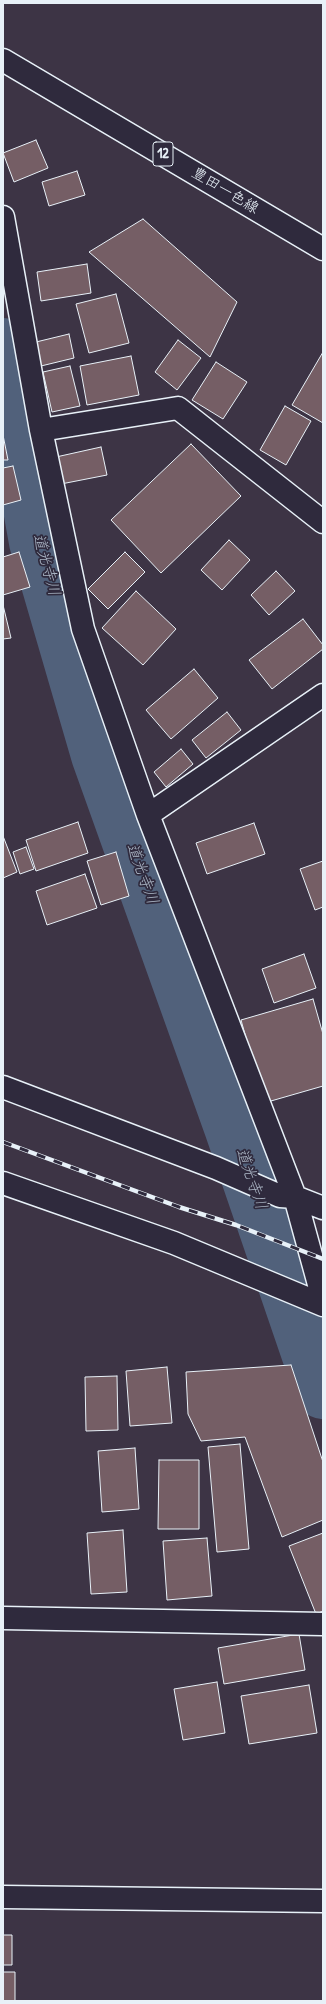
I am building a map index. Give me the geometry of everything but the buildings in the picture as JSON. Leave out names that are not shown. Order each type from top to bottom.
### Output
[{"type":"street","name":"豊田一色線","points":[[3,60],[323,249]]},
{"type":"street","points":[[3,217],[41,430],[83,629],[148,815],[287,1196],[323,1303]]},
{"type":"street","points":[[41,430],[178,408],[323,522]]},
{"type":"street","points":[[148,815],[323,695]]},
{"type":"street","points":[[3,1087],[287,1196],[323,1208]]},
{"type":"street","points":[[3,1183],[174,1243],[323,1303]]},
{"type":"street","points":[[3,1618],[323,1624]]},
{"type":"street","points":[[3,1897],[323,1901]]},
{"type":"waterway","name":"道光寺川","points":[[3,347],[38,542],[100,755],[233,1127],[323,1390]]},
{"type":"railway","points":[[3,1142],[179,1207],[236,1225],[323,1259]]}]
